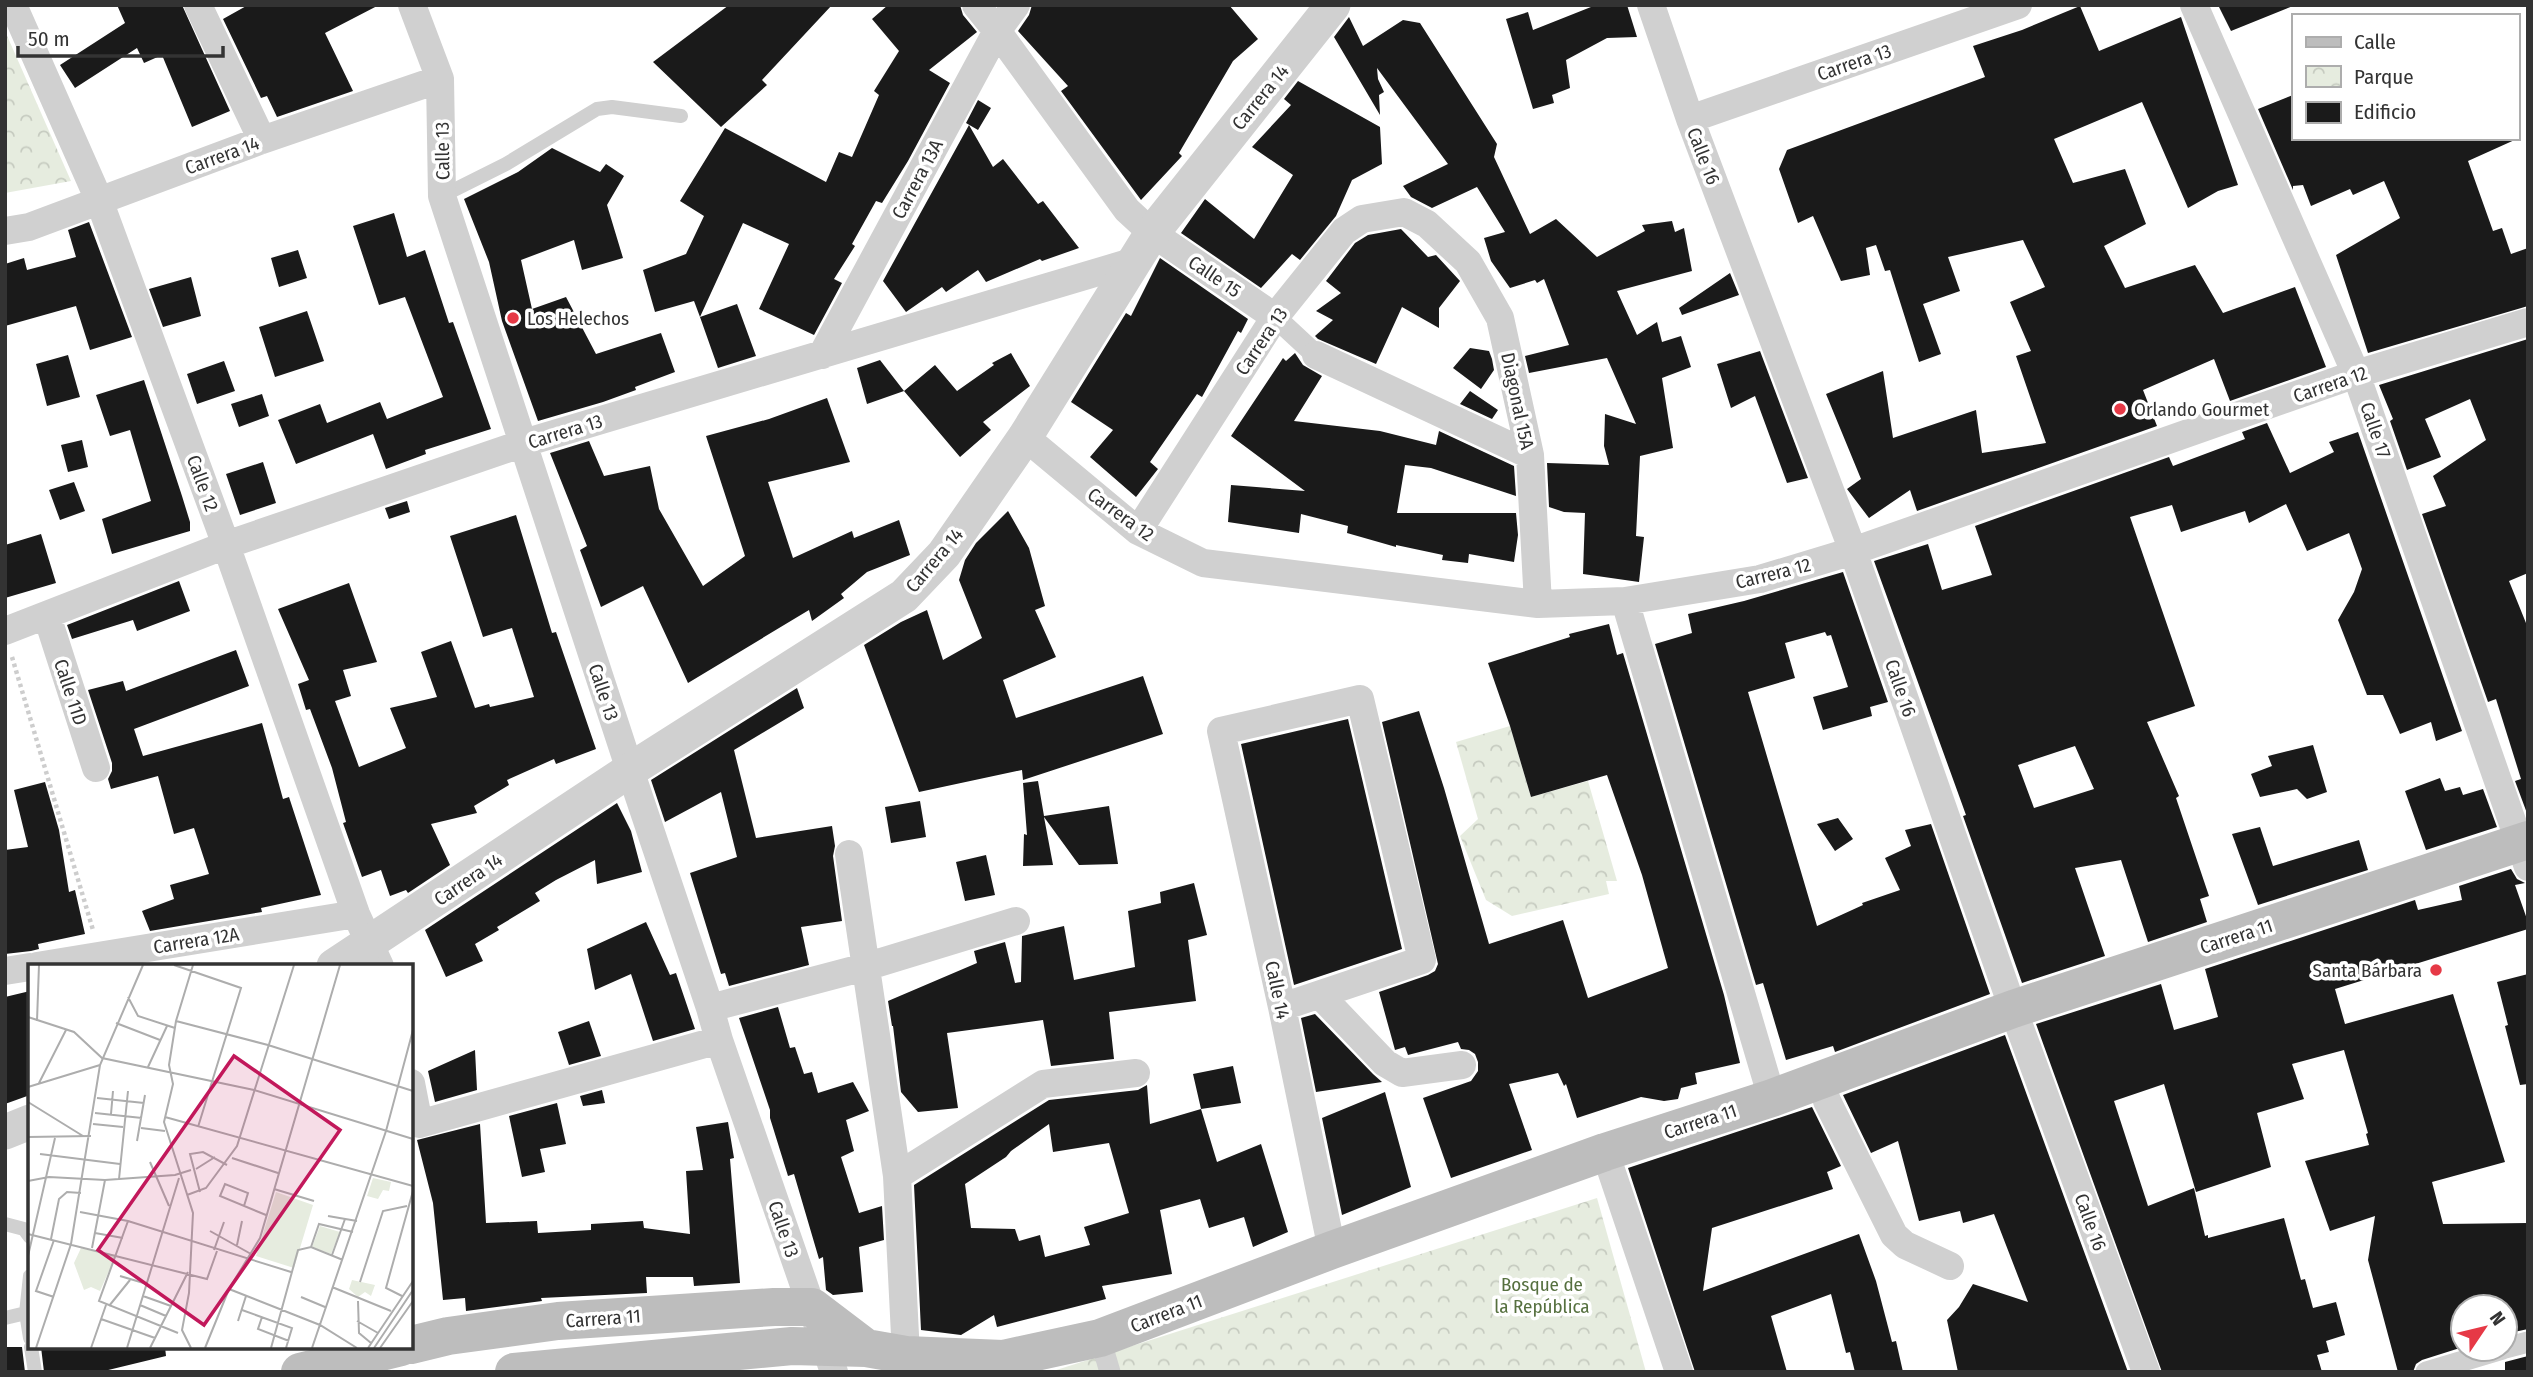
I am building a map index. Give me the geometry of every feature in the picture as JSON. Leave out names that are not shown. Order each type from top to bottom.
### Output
[{"type":"main road","name":"Carrera 11","points":[[514,1372],[792,1346],[829,1359],[866,1348],[906,1355],[1003,1359],[1105,1355],[1332,1250],[1605,1152],[1772,1098],[2013,1009],[2525,850]]},
{"type":"main road","name":"Carrera 11","points":[[413,1345],[449,1336],[558,1321],[812,1307],[866,1348]]},
{"type":"main road","points":[[300,1372],[393,1349]]},
{"type":"street","name":"Calle 12","points":[[13,5],[99,200],[368,941]]},
{"type":"street","points":[[198,5],[262,140]]},
{"type":"street","name":"Calle 13","points":[[412,5],[440,79],[442,196],[719,1041],[829,1359]]},
{"type":"street","name":"Calle 15","points":[[976,5],[1127,210],[1143,247],[1275,317],[1316,355],[1530,455]]},
{"type":"street","name":"Carrera 13A","points":[[822,355],[997,31],[1016,5]]},
{"type":"street","name":"Carrera 14","points":[[337,964],[630,771],[904,596],[944,554],[1025,437],[1143,247],[1333,5]]},
{"type":"street","name":"Calle 16","points":[[1651,5],[1690,119],[1853,551],[2013,1009],[2146,1372]]},
{"type":"street","name":"Carrera 13","points":[[1690,119],[2018,5]]},
{"type":"street","name":"Calle 17","points":[[2194,5],[2356,374],[2525,850]]},
{"type":"street","name":"Carrera 14","points":[[5,231],[29,227],[262,140],[440,79]]},
{"type":"street","name":"Carrera 13","points":[[1138,531],[1275,317],[1345,231],[1362,219],[1404,212],[1427,224]]},
{"type":"street","name":"Diagonal 15A","points":[[1427,224],[1468,262],[1500,318],[1530,455],[1538,604]]},
{"type":"street","name":"Carrera 13","points":[[7,638],[47,616],[226,545],[524,443],[822,355],[1143,247]]},
{"type":"street","name":"Carrera 12","points":[[1025,437],[1138,531],[1203,563],[1538,604],[1625,601],[1760,579],[1853,551],[2356,374],[2528,322]]},
{"type":"street","points":[[1625,601],[1772,1098]]},
{"type":"street","name":"Calle 11D","points":[[47,616],[96,768]]},
{"type":"street","name":"Calle 14","points":[[1320,995],[1422,960],[1360,699],[1221,731],[1332,1250]]},
{"type":"street","points":[[849,854],[897,1176],[906,1355]]},
{"type":"street","points":[[710,1008],[865,967],[1016,921]]},
{"type":"street","name":"Carrera 12A","points":[[48,964],[100,955],[368,941]]},
{"type":"street","points":[[5,971],[28,967]]},
{"type":"street","points":[[1282,1007],[1320,995],[1385,1063],[1402,1073],[1461,1065]]},
{"type":"street","points":[[413,1093],[419,1124],[719,1041]]},
{"type":"street","points":[[897,1176],[1043,1084],[1136,1073]]},
{"type":"street","points":[[1821,1080],[1827,1101],[1894,1235],[1905,1245],[1950,1266]]},
{"type":"street","points":[[5,1132],[28,1123]]},
{"type":"street","points":[[1605,1152],[1679,1372]]},
{"type":"street","points":[[2426,1372],[2457,1363]]},
{"type":"lane","points":[[442,196],[506,164],[597,110],[612,107],[681,117]]},
{"type":"lane","points":[[5,1224],[24,1229],[28,1234]]},
{"type":"lane","points":[[28,1294],[28,1326]]},
{"type":"lane","points":[[5,1318],[26,1313]]},
{"type":"lane","points":[[31,1349],[36,1372]]},
{"type":"path","points":[[7,638],[100,955]]},
{"type":"green space","points":[[5,31],[71,181],[5,193]]},
{"type":"green space","points":[[1510,726],[1531,797],[1588,781],[1617,881],[1606,881],[1609,894],[1512,916],[1486,900],[1460,836],[1478,819],[1456,742]]},
{"type":"green space","name":"Bosque de la República","points":[[1597,1198],[1646,1372],[1050,1372]]},
{"type":"building","points":[[117,5],[182,5],[230,111],[192,127],[162,55],[144,63],[137,48],[75,88],[60,65],[125,23]]},
{"type":"building","points":[[248,5],[379,5],[325,33],[353,91],[277,117],[267,96],[261,98],[223,19]]},
{"type":"building","points":[[729,5],[832,5],[762,80],[767,85],[721,127],[653,62]]},
{"type":"building","points":[[888,5],[960,5],[963,15],[977,32],[929,70],[950,83],[908,161],[882,203],[876,201],[852,244],[855,246],[834,279],[842,283],[814,335],[759,309],[789,244],[743,223],[700,317],[694,301],[655,312],[643,270],[686,254],[704,216],[680,201],[725,128],[826,182],[839,152],[852,157],[879,95],[874,91],[899,51],[872,19]]},
{"type":"building","points":[[1032,5],[1229,5],[1258,39],[1233,61],[1179,153],[1182,156],[1141,200],[1061,91],[1068,86],[1018,31]]},
{"type":"building","points":[[1596,5],[1627,5],[1637,37],[1607,38],[1566,60],[1570,88],[1552,95],[1554,103],[1533,109],[1506,19],[1528,12],[1533,30]]},
{"type":"building","points":[[2218,5],[2293,5],[2293,6],[2231,31]]},
{"type":"building","points":[[2080,6],[2099,51],[2181,17],[2238,185],[2218,191],[2188,208],[2142,102],[2054,139],[2073,183],[2125,169],[2146,224],[2104,246],[2125,288],[2195,265],[2223,313],[2295,287],[2326,367],[2230,401],[2214,359],[2143,390],[2157,426],[1917,511],[1910,490],[1869,518],[1847,489],[1861,479],[1826,394],[1883,371],[1893,438],[1976,410],[1982,453],[2046,443],[2016,356],[2031,351],[2010,302],[2045,287],[2023,240],[1948,257],[1960,291],[1923,304],[1941,354],[1919,362],[1890,270],[1885,271],[1876,245],[1866,248],[1870,275],[1841,281],[1813,216],[1798,223],[1779,169],[1787,150],[1985,77],[1973,46],[2022,30]]},
{"type":"building","points":[[1349,17],[1363,46],[1403,20],[1420,23],[1497,144],[1494,157],[1530,234],[1556,219],[1597,257],[1645,231],[1642,225],[1672,221],[1675,232],[1684,228],[1692,271],[1617,291],[1637,335],[1657,322],[1662,342],[1681,336],[1691,367],[1662,378],[1673,448],[1640,456],[1636,536],[1644,537],[1639,582],[1583,574],[1585,513],[1564,512],[1549,507],[1547,463],[1609,465],[1604,446],[1605,414],[1636,424],[1607,358],[1529,373],[1525,356],[1569,345],[1544,279],[1510,288],[1491,261],[1484,238],[1505,232],[1477,187],[1432,208],[1411,197],[1403,186],[1448,164],[1377,68],[1378,79],[1384,92],[1379,95],[1380,115],[1334,37]]},
{"type":"building","points":[[1298,81],[1380,127],[1382,164],[1352,180],[1336,216],[1300,260],[1292,254],[1261,288],[1181,233],[1205,199],[1254,239],[1293,175],[1252,147],[1291,105],[1284,99]]},
{"type":"building","points":[[2292,95],[2292,140],[2515,140],[2468,161],[2493,231],[2502,228],[2511,254],[2528,248],[2528,306],[2368,353],[2336,255],[2400,218],[2384,181],[2353,195],[2350,189],[2311,206],[2303,185],[2293,186],[2293,190],[2258,109]]},
{"type":"building","points":[[978,100],[991,108],[978,130],[966,123]]},
{"type":"building","points":[[969,125],[993,167],[1003,159],[1038,204],[1043,201],[1079,248],[1042,261],[1040,259],[986,282],[978,270],[946,292],[942,287],[906,312],[883,281]]},
{"type":"building","points":[[552,148],[600,172],[606,164],[624,176],[607,205],[623,258],[582,270],[574,240],[521,260],[532,309],[566,297],[596,354],[661,333],[675,372],[603,402],[538,421],[502,321],[489,262],[464,199],[518,172]]},
{"type":"building","points":[[394,213],[407,257],[425,250],[449,323],[453,322],[491,429],[425,450],[426,454],[386,469],[373,434],[296,464],[278,420],[320,404],[327,423],[380,402],[387,419],[443,397],[405,297],[379,305],[353,226]]},
{"type":"building","points":[[89,222],[132,337],[90,350],[76,306],[5,326],[5,264],[24,258],[27,270],[76,257],[68,230]]},
{"type":"building","points":[[1401,229],[1428,257],[1436,255],[1460,281],[1439,308],[1439,328],[1402,307],[1376,364],[1318,339],[1315,336],[1333,320],[1316,311],[1341,293],[1326,281],[1355,243],[1368,235]]},
{"type":"building","points":[[298,250],[307,278],[279,287],[271,258]]},
{"type":"building","points":[[1160,258],[1248,319],[1241,333],[1238,331],[1202,397],[1197,394],[1150,462],[1158,469],[1136,497],[1090,457],[1113,430],[1071,402],[1126,313],[1131,316]]},
{"type":"building","points":[[1730,273],[1739,295],[1682,315],[1679,308]]},
{"type":"building","points":[[191,277],[201,316],[163,327],[149,289]]},
{"type":"building","points":[[737,304],[756,356],[718,368],[700,317]]},
{"type":"building","points":[[307,311],[324,361],[275,377],[259,327]]},
{"type":"building","points":[[2528,339],[2528,573],[2509,581],[2528,628],[2528,816],[2515,781],[2521,779],[2496,699],[2488,702],[2422,514],[2446,506],[2433,476],[2486,440],[2470,399],[2425,419],[2441,457],[2407,470],[2390,421],[2393,419],[2379,385]]},
{"type":"building","points":[[1470,348],[1489,351],[1492,359],[1494,370],[1481,389],[1453,368]]},
{"type":"building","points":[[1760,351],[1808,478],[1787,483],[1755,396],[1731,408],[1717,364]]},
{"type":"building","points":[[1011,353],[1030,386],[983,422],[991,430],[960,457],[904,391],[935,365],[957,391],[994,365],[992,363]]},
{"type":"building","points":[[1295,353],[1303,365],[1322,376],[1294,421],[1380,431],[1436,445],[1439,431],[1514,466],[1516,496],[1431,468],[1405,465],[1397,513],[1516,513],[1518,535],[1514,562],[1469,554],[1468,563],[1442,560],[1443,555],[1396,547],[1347,533],[1348,526],[1301,514],[1299,533],[1228,522],[1231,485],[1305,491],[1231,436],[1283,358],[1286,361]]},
{"type":"building","points":[[68,355],[80,397],[47,406],[36,364]]},
{"type":"building","points":[[880,360],[904,391],[867,404],[857,368]]},
{"type":"building","points":[[224,361],[235,391],[197,404],[187,374]]},
{"type":"building","points":[[144,380],[190,522],[190,531],[112,554],[102,519],[151,501],[130,430],[110,436],[96,395]]},
{"type":"building","points":[[1470,391],[1498,410],[1492,419],[1460,404]]},
{"type":"building","points":[[262,394],[269,416],[239,427],[231,404]]},
{"type":"building","points":[[827,398],[850,462],[768,482],[793,558],[852,531],[854,538],[899,520],[910,555],[867,572],[841,594],[844,598],[812,621],[809,610],[688,683],[643,586],[601,607],[580,550],[587,546],[550,453],[589,441],[604,476],[650,466],[659,509],[703,586],[745,556],[706,436],[769,419]]},
{"type":"building","points":[[2267,423],[2290,473],[2334,452],[2329,442],[2358,432],[2462,731],[2436,741],[2431,722],[2400,734],[2383,695],[2367,695],[2338,620],[2354,592],[2362,569],[2349,533],[2307,551],[2286,504],[2249,523],[2245,511],[2181,532],[2172,505],[2130,517],[2195,706],[2147,722],[2179,796],[2176,798],[2209,896],[2200,899],[2207,922],[2148,942],[2121,860],[2075,868],[2105,956],[2022,983],[1963,816],[1966,815],[1874,561],[1928,544],[1942,590],[1992,575],[1975,526],[2169,457],[2173,466],[2245,439],[2242,432]],"holes":[[[2075,746],[2094,789],[2034,808],[2018,765]]]},
{"type":"building","points":[[82,440],[88,467],[68,472],[61,445]]},
{"type":"building","points":[[263,462],[276,503],[240,515],[226,474]]},
{"type":"building","points":[[74,482],[85,511],[60,520],[49,490]]},
{"type":"building","points":[[407,501],[410,512],[389,519],[385,508]]},
{"type":"building","points":[[1008,511],[1029,548],[1045,606],[1035,610],[1056,657],[1003,680],[1016,718],[1143,676],[1163,734],[1023,780],[1022,770],[919,792],[864,645],[901,622],[927,610],[943,660],[982,638],[959,580],[965,560],[976,543]]},
{"type":"building","points":[[516,515],[552,633],[556,632],[596,749],[556,764],[554,759],[507,780],[509,785],[474,806],[477,813],[431,824],[450,865],[408,893],[406,890],[390,896],[381,870],[362,877],[343,823],[346,822],[332,768],[310,709],[306,710],[298,684],[309,680],[278,609],[349,583],[377,662],[343,670],[351,696],[335,701],[359,767],[406,748],[390,708],[437,697],[421,652],[451,641],[475,708],[534,697],[512,628],[483,637],[450,536]]},
{"type":"building","points":[[41,534],[56,583],[5,598],[5,545]]},
{"type":"building","points":[[1843,572],[1888,702],[1870,707],[1872,716],[1823,730],[1813,697],[1848,687],[1831,635],[1827,636],[1825,632],[1785,643],[1795,678],[1748,692],[1817,926],[1863,905],[1862,903],[1900,890],[1885,858],[1911,846],[1905,830],[1931,824],[1990,994],[1835,1052],[1833,1046],[1786,1060],[1763,983],[1756,985],[1655,644],[1692,633],[1688,614]]},
{"type":"building","points":[[179,581],[190,611],[137,631],[133,620],[72,639],[67,625]]},
{"type":"building","points":[[1609,624],[1617,655],[1623,653],[1724,995],[1740,1063],[1695,1073],[1697,1084],[1681,1088],[1678,1099],[1664,1101],[1641,1097],[1577,1118],[1566,1084],[1564,1086],[1558,1073],[1509,1084],[1532,1150],[1451,1178],[1423,1098],[1471,1081],[1478,1071],[1478,1062],[1475,1054],[1461,1049],[1458,1042],[1408,1055],[1405,1047],[1395,1050],[1379,992],[1428,975],[1435,971],[1438,964],[1382,722],[1419,711],[1489,944],[1563,920],[1588,998],[1668,968],[1642,875],[1607,775],[1531,797],[1488,663],[1570,637],[1569,634]]},
{"type":"building","points":[[236,650],[249,686],[134,729],[143,756],[262,723],[283,799],[289,797],[321,895],[261,908],[262,912],[150,931],[142,911],[174,899],[170,885],[209,874],[194,828],[174,834],[158,776],[111,789],[108,779],[112,763],[88,690],[123,681],[126,691]]},
{"type":"building","points":[[797,688],[804,708],[734,750],[756,838],[832,826],[835,846],[833,856],[842,921],[801,927],[809,965],[729,986],[725,973],[721,974],[690,873],[737,857],[721,792],[665,822],[651,780]]},
{"type":"building","points":[[1348,719],[1402,949],[1294,985],[1241,744]]},
{"type":"building","points":[[2313,745],[2327,792],[2307,799],[2297,789],[2260,797],[2251,774],[2272,766],[2268,756]]},
{"type":"building","points":[[2440,778],[2445,791],[2460,787],[2463,795],[2483,789],[2497,827],[2426,850],[2405,791]]},
{"type":"building","points":[[1038,781],[1044,816],[1109,806],[1118,864],[1079,865],[1044,817],[1053,865],[1023,866],[1024,834],[1027,835],[1023,783]]},
{"type":"building","points":[[45,782],[59,830],[69,892],[75,890],[85,934],[38,944],[39,949],[31,951],[5,954],[5,850],[28,847],[14,790]]},
{"type":"building","points":[[920,801],[926,837],[891,843],[885,807]]},
{"type":"building","points":[[617,803],[631,831],[642,872],[597,884],[595,860],[556,880],[535,893],[540,901],[475,944],[483,961],[446,977],[425,930]]},
{"type":"building","points":[[1838,818],[1853,839],[1835,851],[1817,824]]},
{"type":"building","points":[[2260,827],[2273,866],[2359,840],[2368,870],[2258,905],[2232,834]]},
{"type":"building","points":[[986,855],[995,895],[965,901],[956,862]]},
{"type":"building","points":[[2511,869],[2517,879],[2525,883],[2515,885],[2528,929],[2335,989],[2345,1024],[2453,994],[2505,1162],[2432,1182],[2443,1224],[2528,1223],[2528,1329],[2519,1331],[2519,1293],[2449,1293],[2449,1351],[2422,1360],[2416,1364],[2413,1372],[2398,1372],[2368,1260],[2375,1216],[2330,1231],[2305,1161],[2369,1145],[2344,1050],[2292,1064],[2304,1099],[2257,1113],[2271,1167],[2196,1192],[2164,1084],[2114,1101],[2148,1206],[2194,1188],[2205,1236],[2208,1235],[2208,1238],[2284,1218],[2301,1280],[2305,1279],[2313,1308],[2336,1302],[2345,1335],[2326,1341],[2329,1352],[2317,1355],[2322,1372],[2162,1372],[2036,1024],[2161,984],[2174,1030],[2218,1017],[2205,969],[2415,900],[2418,910],[2462,900],[2459,886]]},
{"type":"building","points":[[1194,883],[1207,935],[1188,940],[1196,1001],[1109,1012],[1114,1059],[1051,1066],[1043,1020],[947,1033],[958,1108],[918,1112],[901,1092],[888,1001],[977,963],[974,951],[1005,942],[1015,983],[1021,982],[1022,936],[1064,926],[1074,980],[1135,967],[1128,911],[1161,903],[1160,892]]},
{"type":"building","points":[[646,922],[670,975],[676,973],[695,1029],[653,1041],[631,974],[595,990],[587,949]]},
{"type":"building","points":[[2528,974],[2528,1084],[2520,1085],[2497,982]]},
{"type":"building","points":[[28,991],[28,1096],[5,1104],[5,997]]},
{"type":"building","points":[[778,1007],[790,1048],[795,1047],[804,1074],[812,1072],[818,1093],[853,1082],[869,1111],[846,1120],[854,1151],[841,1157],[859,1213],[882,1206],[884,1240],[859,1247],[863,1292],[833,1295],[826,1290],[823,1257],[819,1259],[794,1174],[788,1176],[770,1118],[770,1110],[739,1018]]},
{"type":"building","points":[[1315,1014],[1382,1082],[1316,1092],[1301,1018]]},
{"type":"building","points":[[589,1021],[601,1056],[569,1065],[558,1032]]},
{"type":"building","points":[[2005,1035],[2128,1372],[1958,1372],[1947,1320],[1959,1307],[1973,1284],[2028,1302],[1994,1214],[1963,1223],[1960,1211],[1919,1221],[1898,1141],[1871,1153],[1843,1095]]},
{"type":"building","points":[[475,1050],[477,1090],[435,1102],[428,1071]]},
{"type":"building","points":[[1233,1066],[1241,1103],[1201,1109],[1193,1074]]},
{"type":"building","points":[[1147,1085],[1150,1124],[1201,1109],[1217,1162],[1261,1144],[1288,1232],[1253,1247],[1244,1217],[1209,1228],[1200,1199],[1160,1210],[1172,1274],[1102,1286],[1106,1299],[997,1327],[994,1315],[961,1335],[921,1330],[914,1185],[1049,1100],[1138,1090]],"holes":[[[1049,1124],[1053,1152],[1109,1143],[1129,1213],[1084,1227],[1090,1245],[1045,1257],[1040,1235],[1019,1241],[1015,1229],[971,1228],[965,1184]]]},
{"type":"building","points":[[602,1090],[605,1103],[583,1106],[580,1096]]},
{"type":"building","points":[[1385,1092],[1411,1187],[1342,1215],[1322,1118]]},
{"type":"building","points":[[557,1103],[566,1144],[540,1149],[545,1172],[522,1177],[509,1116]]},
{"type":"building","points":[[1812,1107],[1841,1166],[1827,1172],[1833,1189],[1712,1228],[1703,1291],[1859,1234],[1876,1281],[1892,1342],[1896,1341],[1903,1372],[1855,1372],[1850,1352],[1846,1353],[1831,1294],[1771,1316],[1787,1372],[1695,1372],[1628,1168]]},
{"type":"building","points":[[728,1122],[734,1158],[730,1159],[740,1283],[694,1286],[693,1277],[646,1277],[647,1293],[541,1298],[542,1301],[466,1311],[465,1298],[443,1300],[433,1203],[417,1140],[480,1124],[486,1223],[537,1221],[538,1233],[591,1230],[591,1224],[643,1221],[644,1228],[690,1234],[686,1171],[703,1170],[696,1127]]},
{"type":"building","points":[[5,1347],[22,1347],[25,1372],[5,1372]]},
{"type":"building","points":[[41,1349],[165,1349],[166,1356],[100,1372],[44,1372]]},
{"type":"building","points":[[2528,1356],[2528,1372],[2505,1372],[2505,1363],[2519,1363],[2519,1358]]},
{"type":"place","name":"Los Helechos","points":[[513,318]]},
{"type":"place","name":"Orlando Gourmet","points":[[2120,409]]},
{"type":"place","name":"Santa Bárbara","points":[[2436,970]]}]
